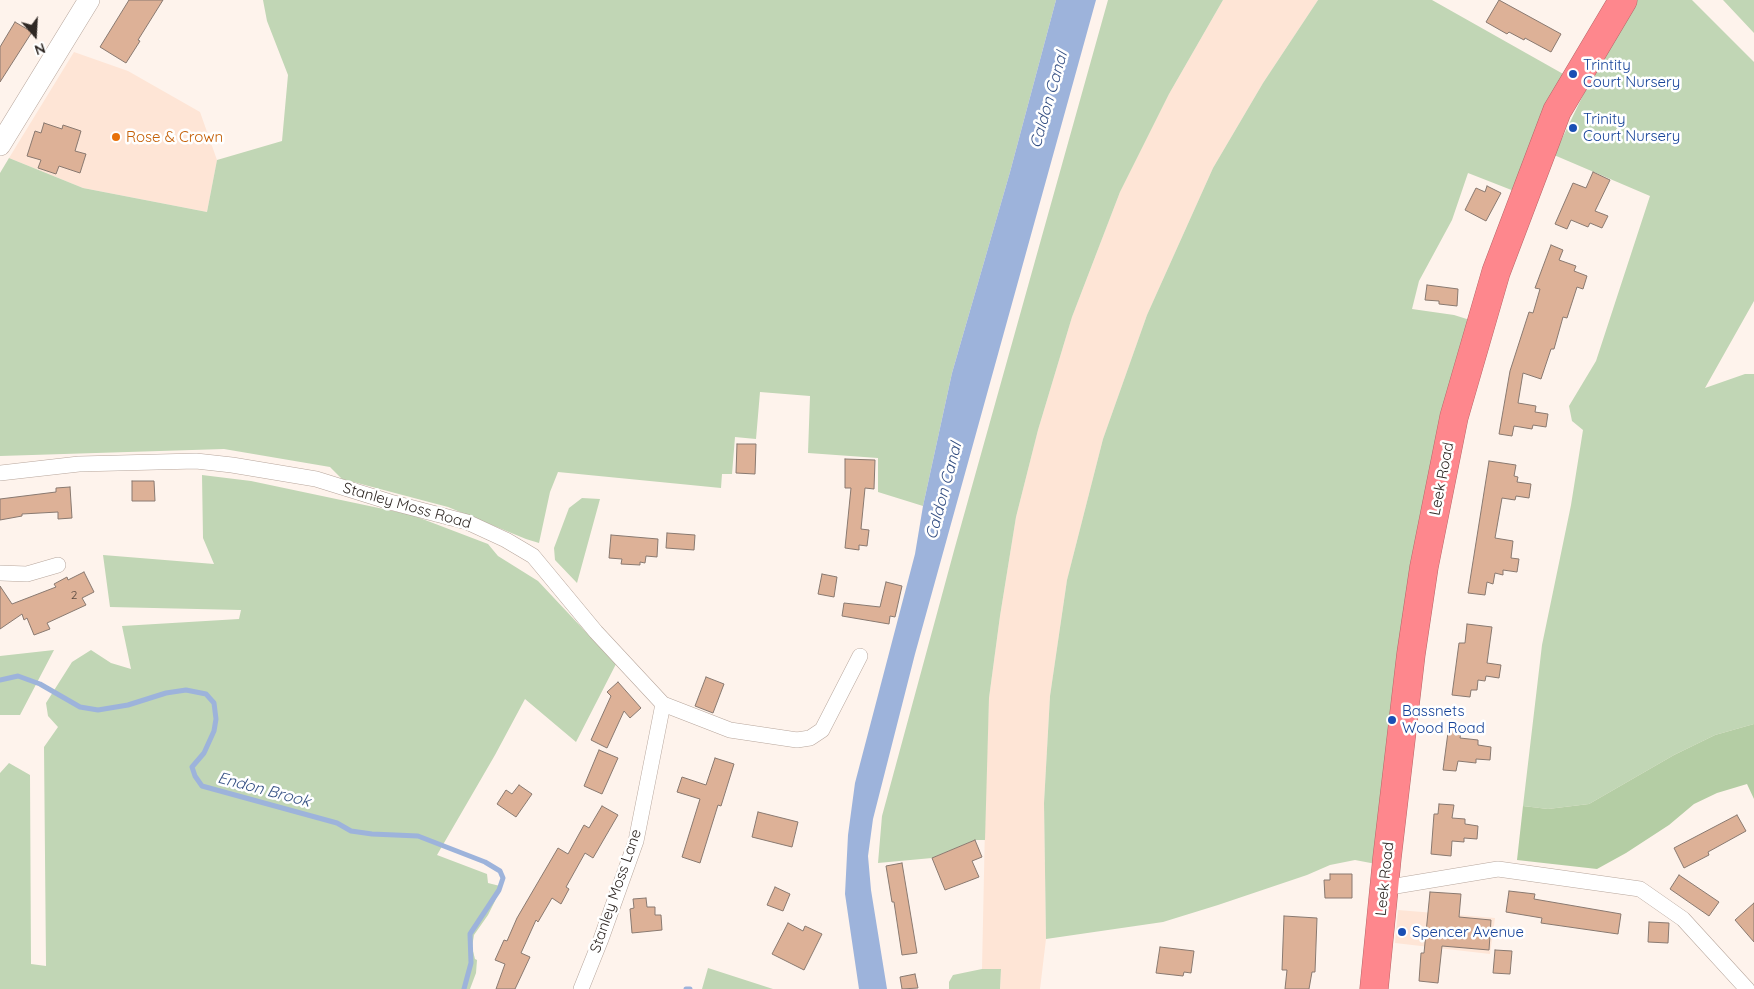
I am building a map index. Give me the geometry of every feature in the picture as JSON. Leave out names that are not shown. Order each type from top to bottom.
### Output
[{"type":"highway","name":"Leek Road","points":[[1374,989],[1412,644],[1424,567],[1454,417],[1496,272],[1557,110],[1623,0]]},
{"type":"street","points":[[0,145],[89,0]]},
{"type":"street","name":"Stanley Moss Road","points":[[0,473],[79,464],[196,461],[232,464],[316,479],[390,502],[468,522],[506,540],[533,556],[596,632],[664,704],[730,730],[797,740],[810,738],[822,730],[860,656]]},
{"type":"street","points":[[0,573],[28,574],[58,566]]},
{"type":"street","name":"Stanley Moss Lane","points":[[581,989],[636,841],[664,704]]},
{"type":"street","points":[[1384,888],[1498,869],[1640,889],[1683,919],[1748,989]]},
{"type":"shaded area","points":[[1223,0],[1318,0],[1263,83],[1213,168],[1147,315],[1103,439],[1067,580],[1050,696],[1044,803],[1046,939],[1040,989],[1000,989],[1001,969],[982,969],[986,778],[989,698],[1016,517],[1038,430],[1072,317],[1120,192],[1169,94]]},
{"type":"shaded area","name":"Rose & Crown","points":[[74,52],[128,71],[200,112],[217,160],[207,212],[83,188],[9,158]]},
{"type":"shaded area","points":[[1398,910],[1495,918],[1490,954],[1395,943]]},
{"type":"green space","points":[[263,0],[1056,0],[1010,172],[952,373],[923,506],[878,492],[878,458],[808,453],[810,396],[760,392],[756,439],[735,437],[732,474],[722,474],[721,488],[558,472],[550,492],[539,543],[448,507],[342,479],[330,467],[224,449],[0,456],[0,173],[9,158],[83,188],[207,212],[217,160],[282,141],[288,75],[267,21]]},
{"type":"green space","points":[[1108,0],[1223,0],[1169,94],[1120,192],[1072,317],[1038,430],[1016,517],[989,698],[985,840],[975,840],[932,858],[878,863],[882,816]]},
{"type":"green space","points":[[1318,0],[1432,0],[1565,75],[1514,191],[1468,173],[1452,220],[1419,281],[1412,309],[1454,315],[1470,320],[1376,864],[1355,860],[1330,865],[1307,875],[1163,922],[1046,939],[1044,803],[1050,696],[1067,580],[1103,439],[1147,315],[1213,168],[1263,83]]},
{"type":"green space","points":[[1635,0],[1692,0],[1754,62],[1754,301],[1705,388],[1745,374],[1754,374],[1754,724],[1715,735],[1674,755],[1589,804],[1548,809],[1523,806],[1542,645],[1571,505],[1583,430],[1572,421],[1569,406],[1596,361],[1650,196],[1554,155],[1608,44]]},
{"type":"green space","points":[[1723,0],[1754,0],[1754,33]]},
{"type":"green space","points":[[202,475],[251,481],[412,515],[488,544],[498,556],[538,581],[616,664],[576,742],[525,699],[437,855],[487,874],[488,883],[500,886],[488,915],[474,935],[472,947],[475,959],[477,960],[476,973],[470,989],[0,989],[0,773],[9,763],[30,775],[31,964],[46,966],[44,747],[58,727],[48,716],[46,703],[72,662],[91,650],[111,663],[131,669],[122,626],[239,619],[241,610],[110,607],[103,555],[214,564],[203,538]]},
{"type":"green space","points":[[582,498],[600,499],[577,583],[555,560],[554,548],[569,508]]},
{"type":"green space","points":[[54,650],[20,715],[0,715],[0,656]]},
{"type":"green space","points":[[1754,724],[1754,799],[1747,784],[1717,793],[1694,804],[1669,825],[1597,869],[1517,860],[1523,806],[1548,809],[1589,804],[1674,755],[1715,735]]},
{"type":"green space","points":[[708,968],[773,989],[702,989]]},
{"type":"green space","points":[[982,969],[1001,969],[1000,989],[949,989],[949,982],[953,975]]},
{"type":"water","name":"Caldon Canal","points":[[1056,0],[1096,0],[915,654],[873,819],[868,856],[871,890],[887,989],[859,989],[845,894],[848,835],[855,783],[915,554],[923,506],[952,373],[1010,172]]},
{"type":"building","points":[[129,0],[163,0],[126,63],[100,47]]},
{"type":"building","points":[[1499,0],[1561,34],[1551,52],[1525,38],[1524,40],[1509,32],[1507,34],[1486,22]]},
{"type":"building","points":[[15,22],[32,32],[0,82],[0,47]]},
{"type":"building","points":[[44,123],[62,129],[63,125],[81,131],[75,151],[86,154],[80,173],[59,166],[56,174],[38,168],[41,160],[27,156],[35,131],[41,133]]},
{"type":"building","points":[[1593,172],[1610,180],[1595,211],[1608,216],[1602,228],[1590,223],[1588,227],[1571,220],[1567,229],[1555,224],[1573,183],[1586,188]]},
{"type":"building","points":[[1487,186],[1501,193],[1486,221],[1465,210],[1476,188],[1485,192]]},
{"type":"building","points":[[1551,245],[1563,250],[1559,260],[1576,266],[1574,271],[1587,276],[1583,289],[1577,287],[1567,318],[1563,317],[1554,349],[1551,349],[1541,379],[1523,373],[1518,403],[1536,406],[1535,412],[1548,414],[1546,427],[1533,425],[1532,429],[1514,426],[1512,436],[1499,434],[1510,371],[1529,312],[1533,313],[1540,289],[1535,288]]},
{"type":"building","points":[[1427,285],[1458,289],[1457,306],[1439,304],[1439,301],[1425,300]]},
{"type":"building","points":[[737,444],[756,444],[755,474],[736,473]]},
{"type":"building","points":[[845,459],[875,460],[874,489],[865,488],[861,529],[869,530],[867,546],[859,545],[859,550],[845,548],[851,488],[845,488]]},
{"type":"building","points":[[1489,461],[1516,465],[1514,476],[1518,477],[1517,482],[1531,484],[1529,498],[1516,496],[1515,500],[1502,498],[1495,538],[1513,541],[1511,558],[1519,559],[1517,572],[1503,570],[1503,575],[1495,573],[1493,584],[1487,582],[1485,595],[1468,593]]},
{"type":"building","points":[[132,481],[154,481],[155,501],[132,501]]},
{"type":"building","points":[[70,487],[72,518],[58,519],[58,512],[22,514],[22,516],[0,520],[0,499],[56,492],[56,488]]},
{"type":"building","points":[[667,533],[695,535],[694,550],[666,548]]},
{"type":"building","points":[[611,535],[658,539],[657,557],[646,556],[645,563],[640,562],[640,565],[621,564],[622,559],[609,558]]},
{"type":"building","points":[[84,572],[94,592],[82,598],[86,605],[47,623],[50,629],[34,635],[27,618],[24,620],[22,614],[0,629],[0,586],[12,604],[56,587],[54,584],[67,577],[68,580]]},
{"type":"building","points":[[822,574],[837,577],[834,597],[818,594]]},
{"type":"building","points":[[886,582],[902,586],[895,617],[890,616],[889,624],[842,616],[844,603],[880,607]]},
{"type":"building","points":[[1467,624],[1492,627],[1487,663],[1501,665],[1499,678],[1486,676],[1485,681],[1478,680],[1477,690],[1471,690],[1470,697],[1452,695],[1459,643],[1465,643]]},
{"type":"building","points":[[706,677],[724,684],[713,713],[695,706]]},
{"type":"building","points":[[618,682],[641,708],[630,718],[624,711],[607,748],[591,740],[611,696],[607,692]]},
{"type":"building","points":[[1449,725],[1462,726],[1460,738],[1478,740],[1478,745],[1491,747],[1490,760],[1476,759],[1476,763],[1458,761],[1456,771],[1443,770]]},
{"type":"building","points":[[599,750],[618,758],[602,794],[584,786]]},
{"type":"building","points":[[715,758],[734,764],[721,806],[718,805],[700,863],[682,857],[700,799],[677,792],[682,777],[706,785]]},
{"type":"building","points":[[519,785],[532,794],[516,817],[497,804],[506,790],[512,794]]},
{"type":"building","points":[[1439,804],[1454,805],[1452,818],[1465,819],[1465,824],[1478,826],[1477,839],[1464,838],[1464,842],[1452,841],[1451,856],[1431,854],[1434,814],[1438,814]]},
{"type":"building","points":[[602,806],[618,815],[593,858],[585,853],[566,887],[569,889],[561,904],[552,898],[538,922],[536,920],[521,953],[530,957],[515,989],[496,989],[505,964],[495,960],[504,940],[507,941],[517,918],[558,848],[568,854],[584,825],[589,828]]},
{"type":"building","points":[[758,812],[798,822],[792,847],[752,837]]},
{"type":"building","points":[[1737,815],[1746,831],[1708,852],[1709,855],[1684,868],[1674,848]]},
{"type":"building","points":[[975,840],[982,857],[972,861],[979,877],[945,890],[932,858]]},
{"type":"building","points":[[902,863],[917,953],[902,955],[894,902],[892,902],[886,866]]},
{"type":"building","points":[[1330,874],[1352,874],[1352,898],[1325,898],[1324,880],[1330,880]]},
{"type":"building","points":[[1679,875],[1719,902],[1709,916],[1670,889]]},
{"type":"building","points":[[775,887],[790,894],[783,911],[767,905]]},
{"type":"building","points":[[1509,891],[1535,894],[1534,899],[1621,914],[1618,934],[1541,923],[1542,918],[1506,912]]},
{"type":"building","points":[[1430,892],[1461,894],[1459,917],[1491,920],[1489,950],[1442,946],[1438,983],[1419,981],[1421,953],[1424,953]]},
{"type":"building","points":[[646,898],[647,907],[655,907],[655,915],[661,915],[662,930],[632,933],[630,909],[634,908],[633,899]]},
{"type":"building","points":[[1754,903],[1754,942],[1735,920]]},
{"type":"building","points":[[1284,916],[1317,918],[1315,972],[1312,972],[1309,989],[1285,989],[1287,970],[1282,970]]},
{"type":"building","points":[[1649,922],[1669,923],[1668,943],[1648,942]]},
{"type":"building","points":[[788,923],[803,931],[805,926],[822,934],[804,970],[772,954]]},
{"type":"building","points":[[1160,947],[1194,951],[1191,973],[1184,972],[1183,976],[1156,973]]},
{"type":"building","points":[[1495,950],[1512,951],[1510,974],[1493,973]]},
{"type":"building","points":[[915,974],[918,988],[902,989],[900,977]]},
{"type":"waterway","name":"Endon Brook","points":[[0,680],[18,676],[40,684],[80,707],[98,710],[128,705],[166,693],[186,690],[206,694],[214,703],[216,719],[214,731],[204,753],[192,767],[195,776],[202,786],[337,823],[351,831],[418,836],[485,862],[500,871],[503,878],[499,890],[470,934],[471,963],[464,989]]},
{"type":"place","name":"Trintity Court Nursery","points":[[1573,74]]},
{"type":"place","name":"Trinity Court Nursery","points":[[1573,128]]},
{"type":"place","name":"Rose & Crown","points":[[116,137]]},
{"type":"place","name":"Bassnets Wood Road","points":[[1392,720]]},
{"type":"place","name":"Spencer Avenue","points":[[1402,932]]}]
